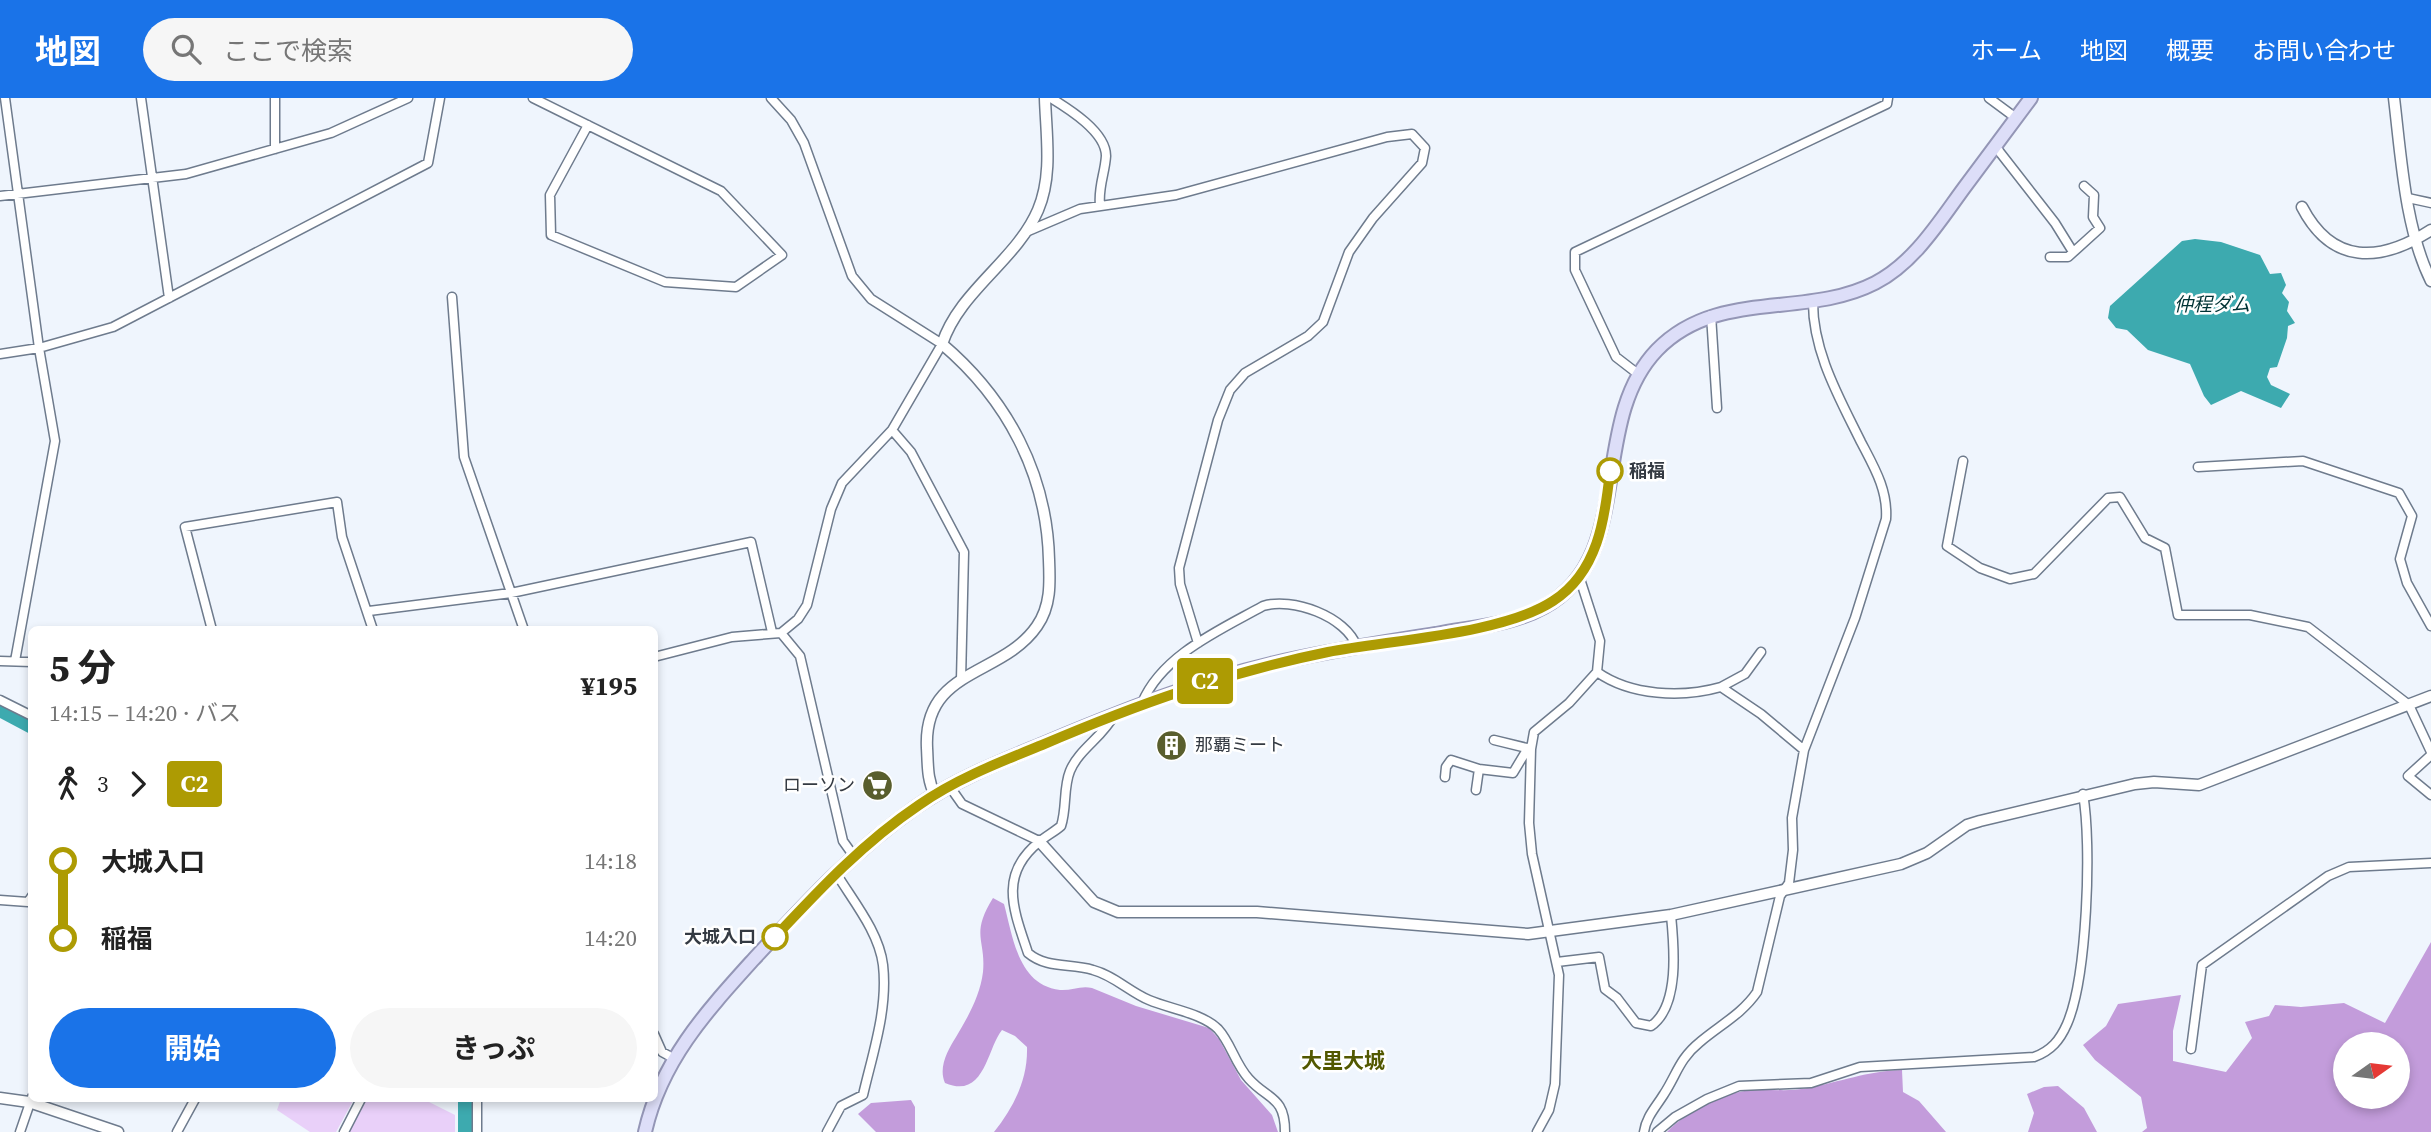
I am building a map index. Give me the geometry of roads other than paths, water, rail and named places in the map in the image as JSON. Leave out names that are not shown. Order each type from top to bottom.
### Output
[{"type":"main road","points":[[658,1093],[673,1058],[705,1013],[853,855],[935,795],[1142,703],[1217,677],[1357,647],[1505,622],[1542,608],[1580,579],[1598,537],[1619,424],[1639,374],[1665,342],[1689,324],[1711,315],[1814,300],[1871,285],[1902,264],[1929,234],[2031,98]]},
{"type":"main road","points":[[646,1132],[654,1102]]},
{"type":"street","points":[[5,98],[39,348],[55,441],[15,661]]},
{"type":"street","points":[[141,98],[169,298]]},
{"type":"street","points":[[275,98],[275,149]]},
{"type":"street","points":[[0,196],[186,174],[331,133],[408,98]]},
{"type":"street","points":[[0,354],[39,348],[113,327],[428,163],[440,98]]},
{"type":"street","points":[[533,98],[671,166],[721,191],[782,255],[736,287],[664,282],[551,235],[550,195],[588,125]]},
{"type":"street","points":[[771,98],[791,120],[804,143],[852,276],[871,299],[942,344],[987,388],[1013,426],[1042,495],[1049,540],[1048,601],[1038,624],[1017,645],[961,680],[939,698],[927,723],[928,773],[935,795]]},
{"type":"street","points":[[658,656],[722,639],[777,633],[798,619],[807,604],[831,509],[842,483],[892,430],[965,301],[1026,232],[1038,210],[1046,186],[1045,98]]},
{"type":"street","points":[[1051,98],[1103,142],[1106,154],[1100,181],[1100,205]]},
{"type":"street","points":[[1639,374],[1616,357],[1575,271],[1575,252],[1887,104],[1888,98]]},
{"type":"street","points":[[1989,98],[2016,118]]},
{"type":"street","points":[[2394,98],[2415,240],[2431,281]]},
{"type":"street","points":[[1026,232],[1062,214],[1100,205],[1176,195],[1387,136],[1412,134],[1425,148],[1422,163],[1373,218],[1349,252],[1323,322],[1308,336],[1245,373],[1227,396],[1218,420],[1179,568],[1180,584],[1198,643]]},
{"type":"street","points":[[1995,146],[2055,223],[2073,252]]},
{"type":"street","points":[[2050,257],[2063,258],[2100,228],[2093,217],[2096,199],[2084,186]]},
{"type":"street","points":[[2408,198],[2431,203]]},
{"type":"street","points":[[2302,207],[2310,222],[2328,242],[2350,254],[2366,254],[2415,240],[2431,230]]},
{"type":"street","points":[[452,297],[464,457],[523,626]]},
{"type":"street","points":[[1644,1132],[1651,1111],[1669,1085],[1673,1071],[1699,1042],[1748,1004],[1757,992],[1791,875],[1794,850],[1792,818],[1804,750],[1856,618],[1881,536],[1886,506],[1879,478],[1825,365],[1813,312],[1814,300]]},
{"type":"street","points":[[1711,315],[1717,408]]},
{"type":"street","points":[[892,430],[911,452],[964,552],[961,680]]},
{"type":"street","points":[[1963,461],[1947,546],[1980,568],[2010,579],[2034,574],[2108,498],[2120,497],[2145,538],[2165,548],[2178,615],[2250,615],[2308,627],[2409,705],[2431,753],[2408,776],[2431,795]]},
{"type":"street","points":[[2198,467],[2303,461],[2399,493],[2412,516],[2400,559],[2407,583],[2431,626]]},
{"type":"street","points":[[211,626],[185,527],[337,502],[342,537],[372,626]]},
{"type":"street","points":[[369,611],[511,593],[751,542],[777,633],[800,656],[843,841],[853,855]]},
{"type":"street","points":[[1537,1132],[1549,1110],[1555,1084],[1557,962],[1532,854],[1529,823],[1530,748],[1535,732],[1569,703],[1597,672],[1600,641],[1580,579]]},
{"type":"street","points":[[1142,703],[1154,682],[1198,643],[1263,606],[1287,602],[1322,614],[1352,637],[1357,647]]},
{"type":"street","points":[[1597,672],[1619,685],[1685,694],[1721,687],[1745,674],[1761,652]]},
{"type":"street","points":[[0,661],[28,662]]},
{"type":"street","points":[[1721,687],[1762,714],[1804,750]]},
{"type":"street","points":[[950,787],[962,804],[1040,841],[1094,902],[1118,912],[1257,912],[1460,929],[1550,933],[1671,915],[1901,863],[1927,853],[1967,825],[2083,794],[2154,782],[2199,785],[2431,696]]},
{"type":"street","points":[[0,700],[28,714]]},
{"type":"street","points":[[1114,715],[1105,731],[1077,758],[1069,773],[1061,826],[1040,841],[1012,875],[1011,887],[1028,953],[1047,965],[1094,970],[1146,999],[1215,1026],[1238,1067],[1254,1084],[1275,1098],[1285,1118],[1285,1132]]},
{"type":"street","points":[[1494,740],[1530,748]]},
{"type":"street","points":[[1445,777],[1446,767],[1451,760],[1479,769],[1513,773],[1530,748]]},
{"type":"street","points":[[1476,790],[1479,769]]},
{"type":"street","points":[[1657,1132],[1675,1117],[1739,1086],[1811,1083],[1860,1067],[2034,1057],[2052,1048],[2070,1017],[2085,927],[2083,794]]},
{"type":"street","points":[[2190,1049],[2202,965],[2328,876],[2349,867],[2431,863]]},
{"type":"street","points":[[827,1132],[841,1106],[863,1095],[883,1014],[883,964],[868,924],[836,873]]},
{"type":"street","points":[[0,900],[28,902]]},
{"type":"street","points":[[1557,962],[1599,957],[1605,989],[1617,998],[1636,1023],[1651,1026],[1662,1016],[1672,979],[1671,915]]},
{"type":"street","points":[[658,1043],[662,1052],[673,1058]]},
{"type":"street","points":[[0,1098],[28,1099]]},
{"type":"street","points":[[20,1132],[29,1102]]},
{"type":"street","points":[[38,1102],[118,1132]]},
{"type":"street","points":[[177,1132],[193,1102]]},
{"type":"street","points":[[344,1132],[359,1102]]},
{"type":"street","points":[[477,1102],[477,1132]]},
{"type":"water","name":"仲程ダム","points":[[2195,239],[2221,242],[2260,255],[2270,274],[2281,273],[2286,285],[2282,293],[2289,302],[2287,311],[2295,323],[2288,326],[2287,338],[2277,367],[2270,368],[2267,377],[2271,385],[2290,394],[2281,408],[2241,391],[2211,405],[2204,396],[2190,364],[2148,350],[2127,330],[2116,328],[2108,318],[2110,306],[2182,241]]},
{"type":"waterway","points":[[0,709],[28,724]]},
{"type":"waterway","points":[[466,1102],[466,1132]]},
{"type":"place","name":"稲福","points":[[1610,471]]},
{"type":"place","name":"那覇ミート","points":[[1172,745]]},
{"type":"place","name":"ローソン","points":[[878,785]]},
{"type":"place","name":"大城入口","points":[[775,937]]},
{"type":"district","name":"大里大城","points":[[1343,1061]]}]
